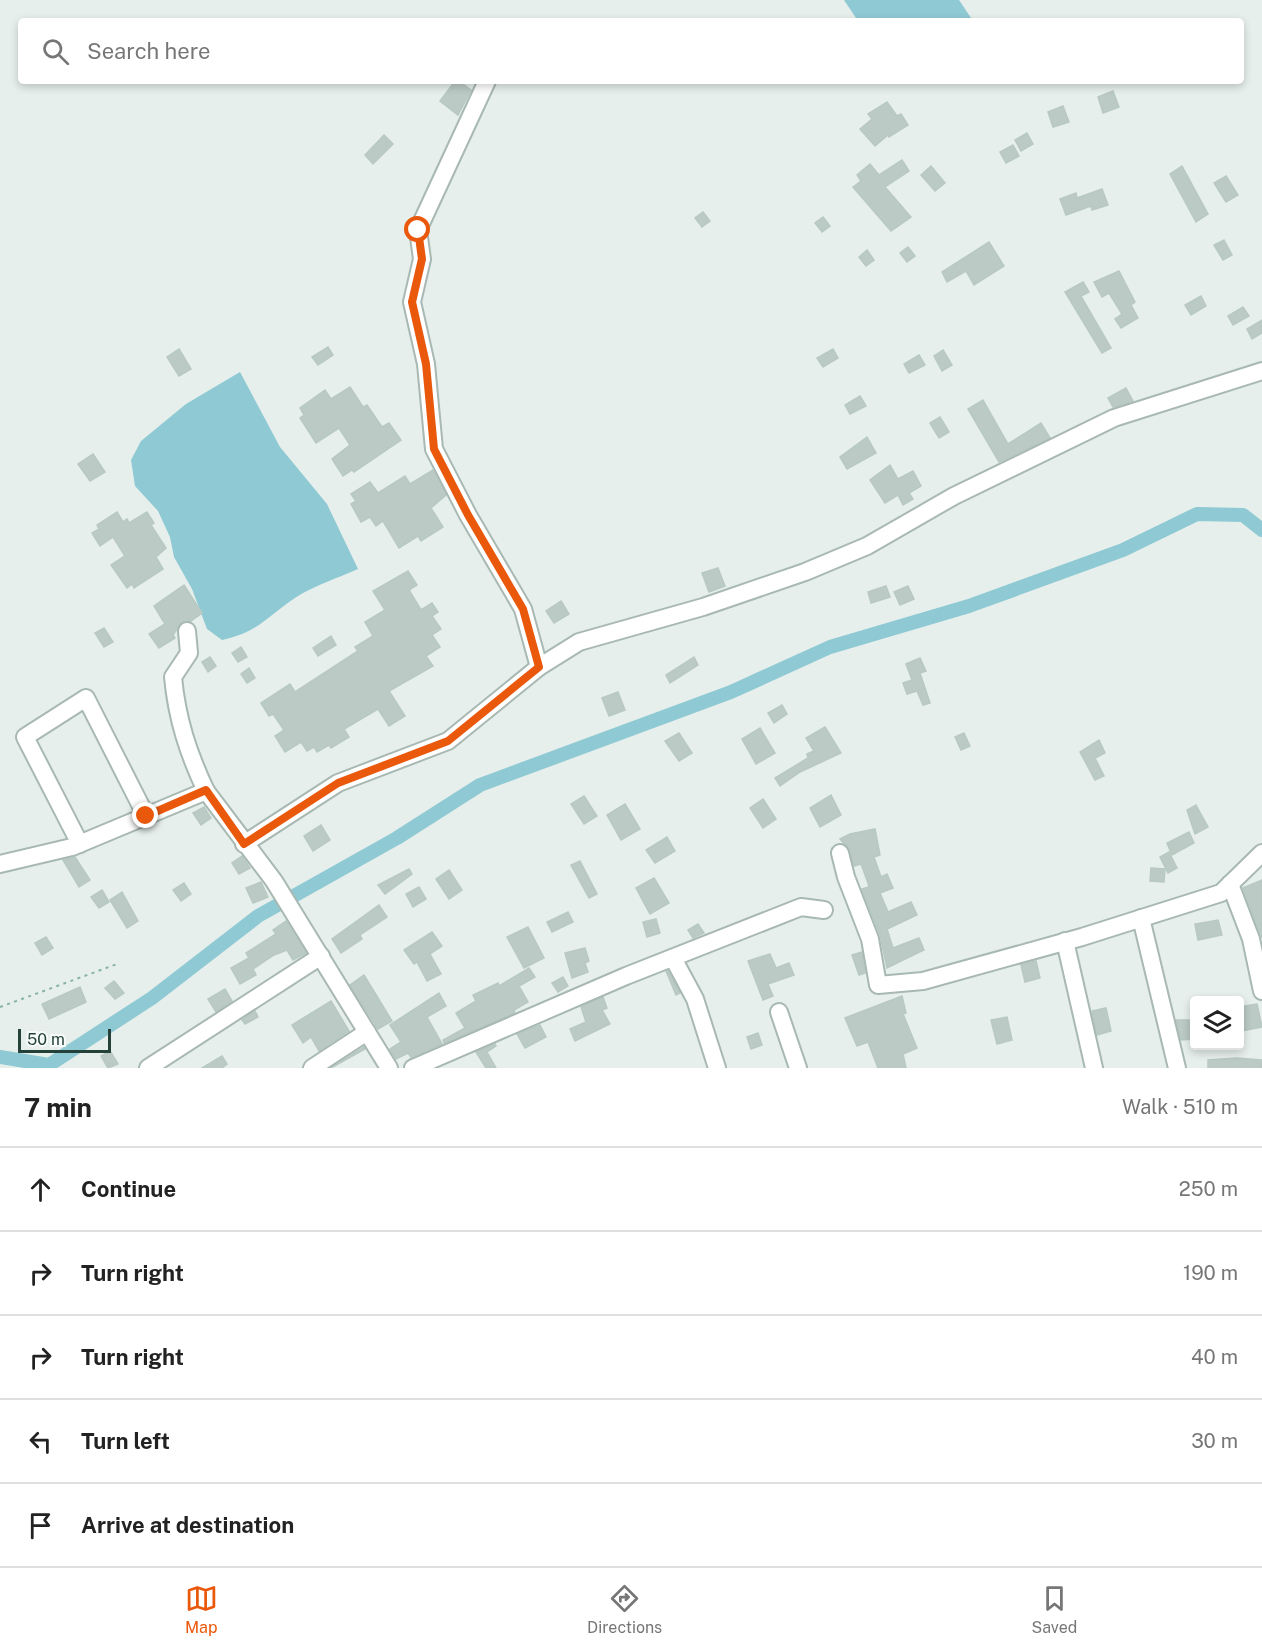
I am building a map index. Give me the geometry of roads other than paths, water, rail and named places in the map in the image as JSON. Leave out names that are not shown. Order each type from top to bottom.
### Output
[{"type":"street","points":[[486,84],[418,230],[422,259],[412,302],[426,364],[434,449],[468,515],[523,609],[539,667]]},
{"type":"street","points":[[244,844],[338,783],[448,741],[539,667],[579,642],[703,606],[806,572],[867,546],[954,496],[1114,418],[1262,370]]},
{"type":"street","points":[[186,631],[189,653],[173,677],[176,713],[188,753],[206,790],[244,844],[274,881],[306,930],[367,1032],[385,1067]]},
{"type":"street","points":[[80,844],[25,737],[86,698],[146,816]]},
{"type":"street","points":[[0,864],[80,844],[206,790]]},
{"type":"street","points":[[840,853],[846,877],[870,939],[878,985],[923,981],[1065,941],[1221,893],[1262,853]]},
{"type":"street","points":[[1230,884],[1251,939],[1262,991]]},
{"type":"street","points":[[414,1068],[673,958],[801,907],[824,909]]},
{"type":"street","points":[[1141,918],[1177,1068]]},
{"type":"street","points":[[1065,941],[1094,1068]]},
{"type":"street","points":[[148,1068],[321,956]]},
{"type":"street","points":[[673,958],[695,999],[717,1068]]},
{"type":"street","points":[[779,1012],[798,1068]]},
{"type":"street","points":[[312,1068],[367,1032]]},
{"type":"water","points":[[844,0],[959,0],[971,18],[856,18]]},
{"type":"water","points":[[240,372],[280,447],[327,504],[358,569],[305,592],[255,628],[222,640],[207,629],[192,589],[174,557],[170,537],[158,511],[135,486],[131,460],[141,441],[186,404]]},
{"type":"waterway","points":[[0,1057],[49,1065],[152,998],[258,916],[397,838],[480,785],[731,692],[830,647],[969,606],[1123,550],[1197,514],[1243,515],[1262,530]]}]
